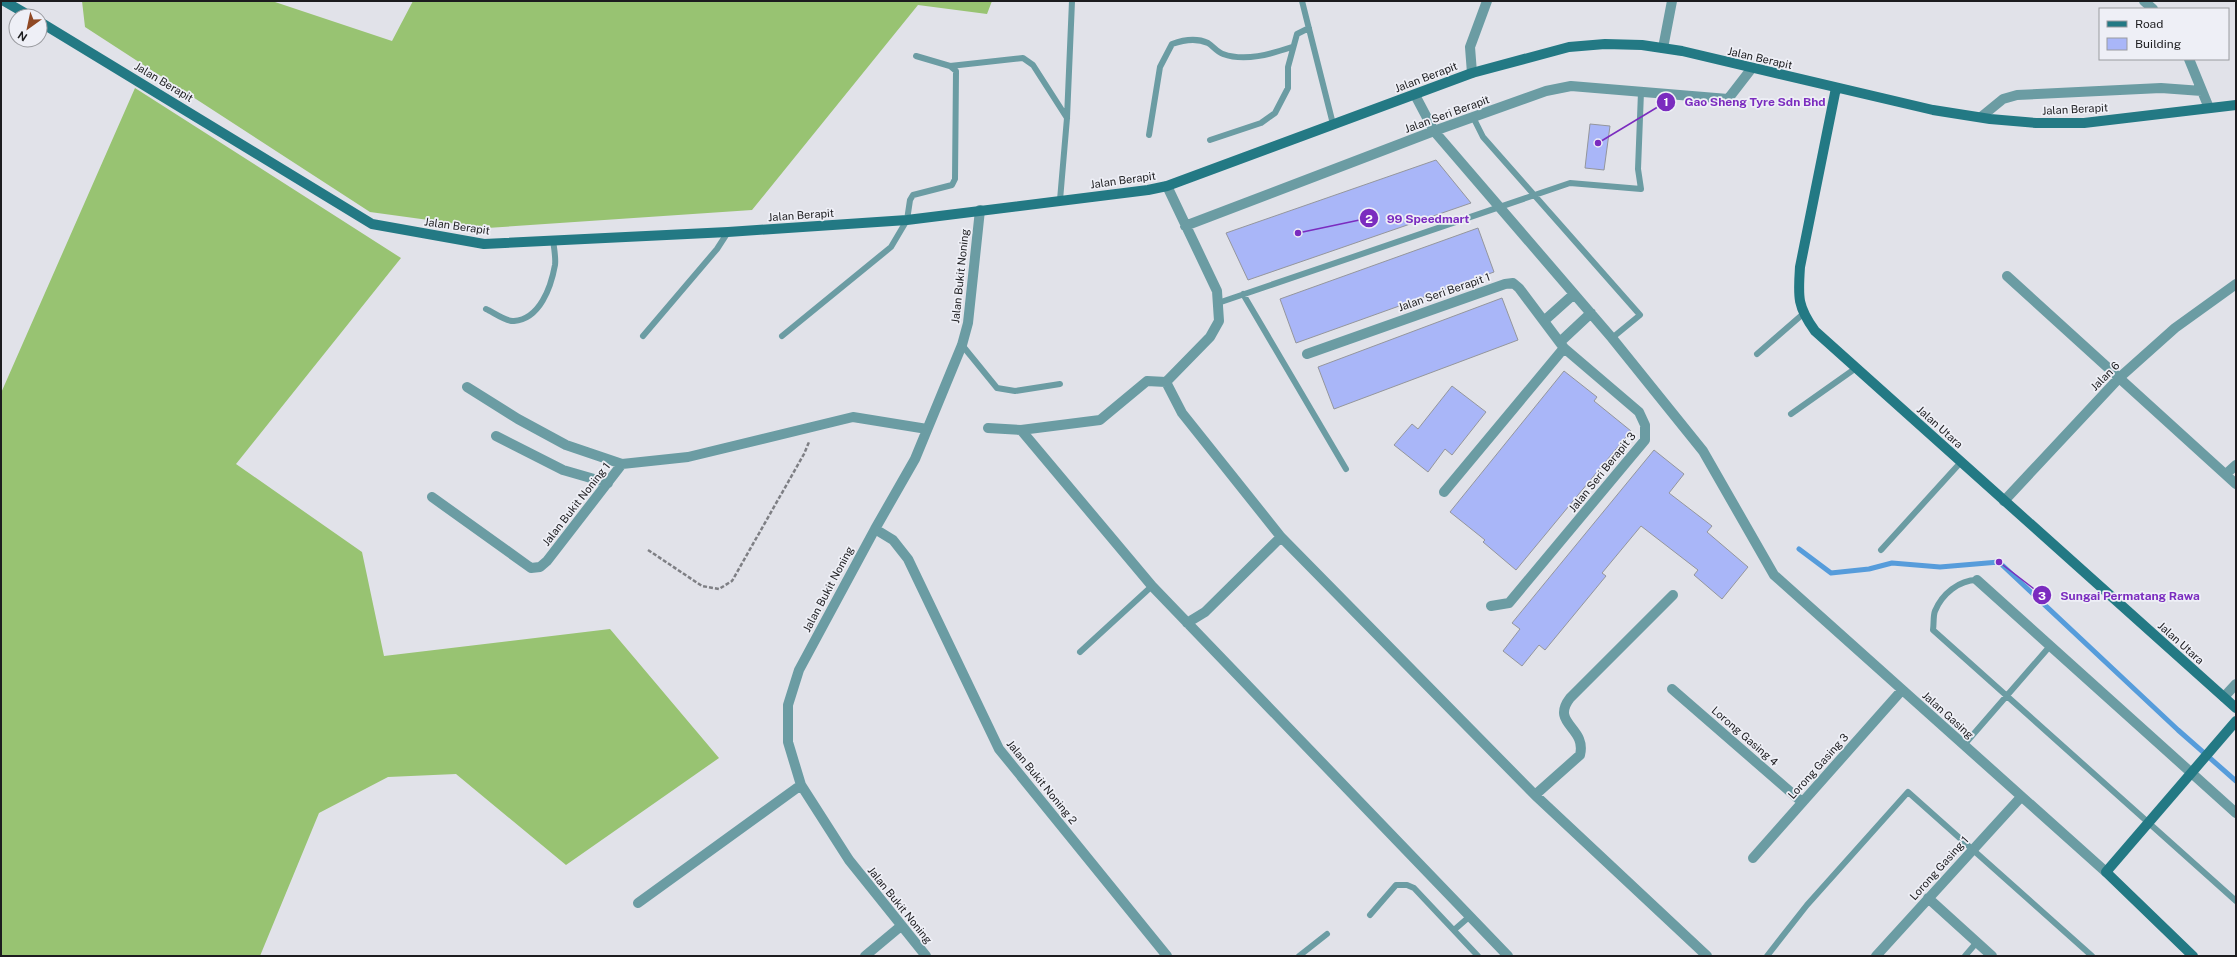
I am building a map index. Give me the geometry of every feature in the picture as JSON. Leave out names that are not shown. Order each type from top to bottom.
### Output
[{"type":"main road","points":[[4,1],[16,8]]},
{"type":"main road","name":"Jalan Berapit","points":[[48,27],[372,224],[484,244],[728,232],[907,220],[1167,186],[1472,73],[1569,47],[1605,44],[1663,48],[1933,110],[2036,123],[2084,123],[2236,105]]},
{"type":"main road","name":"Jalan Utara","points":[[1836,88],[1800,267],[1798,293],[1803,314],[1815,331],[2236,708]]},
{"type":"main road","points":[[2193,956],[2106,872],[2236,721]]},
{"type":"street","points":[[1472,73],[1470,47],[1487,1]]},
{"type":"street","points":[[1663,48],[1672,1]]},
{"type":"street","points":[[2144,1],[2152,8]]},
{"type":"street","points":[[2189,60],[2209,108]]},
{"type":"street","name":"Jalan Seri Berapit","points":[[1185,226],[1434,131],[1546,91],[1571,86],[1728,99],[1752,68]]},
{"type":"street","points":[[1981,117],[2003,99],[2016,95],[2161,88],[2202,91]]},
{"type":"street","name":"Jalan Gasing","points":[[1415,95],[1434,131],[1612,338],[1703,451],[1774,576],[2106,872]]},
{"type":"street","points":[[988,428],[1021,430],[1100,420],[1147,381],[1166,382],[1210,337],[1219,321],[1217,291],[1167,186]]},
{"type":"street","name":"Jalan Bukit Noning","points":[[926,956],[849,860],[801,785],[788,742],[788,705],[799,670],[875,529],[915,459],[962,346],[968,323],[980,210]]},
{"type":"street","points":[[2007,276],[2236,484]]},
{"type":"street","name":"Jalan Seri Berapit 1","points":[[1307,354],[1505,284],[1513,284],[1519,288],[1562,345]]},
{"type":"street","name":"Jalan 6","points":[[2004,501],[2119,378],[2175,328],[2236,284]]},
{"type":"street","points":[[1544,320],[1574,294]]},
{"type":"street","points":[[1444,492],[1562,345],[1590,314]]},
{"type":"street","name":"Jalan Seri Berapit 3","points":[[1491,606],[1509,603],[1645,440],[1645,425],[1639,412],[1562,345]]},
{"type":"street","points":[[1166,382],[1182,413],[1281,537],[1535,795],[1707,956]]},
{"type":"street","points":[[467,387],[518,420],[566,445],[622,464]]},
{"type":"street","name":"Jalan Bukit Noning 1","points":[[432,498],[531,568],[540,567],[547,561],[622,464],[688,457],[853,417],[927,429]]},
{"type":"street","points":[[1021,430],[1152,586],[1187,624],[1508,956]]},
{"type":"street","points":[[496,436],[563,470],[608,483]]},
{"type":"street","points":[[2226,474],[2236,465]]},
{"type":"street","name":"Jalan Bukit Noning 2","points":[[875,529],[893,540],[908,558],[999,749],[1167,956]]},
{"type":"street","points":[[1187,624],[1205,612],[1281,537]]},
{"type":"street","points":[[1976,580],[2236,813]]},
{"type":"street","points":[[1535,795],[1580,755],[1582,747],[1580,740],[1563,715],[1563,707],[1570,698],[1673,595]]},
{"type":"street","points":[[2224,697],[2236,684]]},
{"type":"street","name":"Lorong Gasing 4","points":[[1672,689],[1802,802]]},
{"type":"street","name":"Lorong Gasing 3","points":[[1753,858],[1902,690]]},
{"type":"street","points":[[638,903],[801,785]]},
{"type":"street","name":"Lorong Gasing 1","points":[[1876,956],[2021,796]]},
{"type":"street","points":[[1928,898],[1992,956]]},
{"type":"street","points":[[865,956],[901,926]]},
{"type":"lane","points":[[1060,200],[1067,118],[1072,1]]},
{"type":"lane","points":[[1302,1],[1333,124]]},
{"type":"lane","points":[[1210,140],[1261,123],[1275,113],[1288,88],[1288,67],[1292,47],[1297,34],[1309,28]]},
{"type":"lane","points":[[1149,135],[1160,67],[1172,44],[1181,40],[1208,43],[1222,54],[1238,57],[1269,54],[1292,47]]},
{"type":"lane","points":[[916,56],[950,66],[1023,58],[1033,65],[1067,118]]},
{"type":"lane","points":[[782,336],[890,247],[907,220],[910,200],[913,195],[952,185],[955,179],[956,71],[950,66]]},
{"type":"lane","points":[[1218,303],[1570,183],[1642,189],[1638,169],[1641,92]]},
{"type":"lane","points":[[1473,117],[1483,137],[1640,315],[1612,338]]},
{"type":"lane","points":[[643,336],[718,249],[728,232]]},
{"type":"lane","points":[[486,309],[512,322],[523,319],[536,311],[545,297],[555,264],[553,240]]},
{"type":"lane","points":[[1243,294],[1346,469]]},
{"type":"lane","points":[[1757,354],[1803,314]]},
{"type":"lane","points":[[962,346],[997,388],[1015,391],[1060,384]]},
{"type":"lane","points":[[1791,414],[1856,368]]},
{"type":"lane","points":[[1881,550],[1961,462]]},
{"type":"lane","points":[[1976,580],[1965,580],[1947,594],[1935,611],[1933,630],[2236,901]]},
{"type":"lane","points":[[1080,652],[1152,586]]},
{"type":"lane","points":[[1964,745],[2050,646]]},
{"type":"lane","points":[[1767,956],[1807,905],[1908,792],[2092,956]]},
{"type":"lane","points":[[1370,915],[1396,885],[1407,885],[1414,888],[1478,956]]},
{"type":"lane","points":[[1454,930],[1469,916]]},
{"type":"lane","points":[[1299,956],[1327,934]]},
{"type":"lane","points":[[1965,956],[1977,942]]},
{"type":"path","points":[[648,550],[702,586],[719,589],[732,581],[804,454],[814,426]]},
{"type":"green space","points":[[82,1],[272,1],[392,41],[413,1],[992,1],[987,14],[918,5],[752,210],[487,228],[370,212],[85,27]]},
{"type":"green space","points":[[135,88],[401,258],[236,464],[362,552],[384,656],[610,629],[719,758],[566,865],[456,774],[388,777],[319,813],[260,956],[1,956],[1,393]]},
{"type":"building","points":[[1590,124],[1610,126],[1604,170],[1585,168]]},
{"type":"building","points":[[1436,160],[1471,203],[1248,280],[1226,233]]},
{"type":"building","points":[[1478,228],[1494,272],[1296,343],[1280,299]]},
{"type":"building","points":[[1502,298],[1518,340],[1334,409],[1318,367]]},
{"type":"building","points":[[1564,371],[1597,397],[1594,401],[1631,431],[1516,570],[1483,542],[1485,540],[1450,512]]},
{"type":"building","points":[[1452,386],[1486,412],[1452,455],[1445,449],[1428,472],[1394,445],[1412,424],[1418,429]]},
{"type":"building","points":[[1654,450],[1684,474],[1669,493],[1712,526],[1707,532],[1748,567],[1722,599],[1694,575],[1698,570],[1641,526],[1602,573],[1606,576],[1545,650],[1539,645],[1522,666],[1503,651],[1520,629],[1512,623]]},
{"type":"waterway","points":[[1799,549],[1831,573],[1869,569],[1892,563],[1940,567],[1999,562],[2178,730],[2236,781]]},
{"type":"place","name":"Gao Sheng Tyre Sdn Bhd","points":[[1598,143]]},
{"type":"place","name":"99 Speedmart","points":[[1298,233]]},
{"type":"place","name":"Sungai Permatang Rawa","points":[[1999,562]]}]
